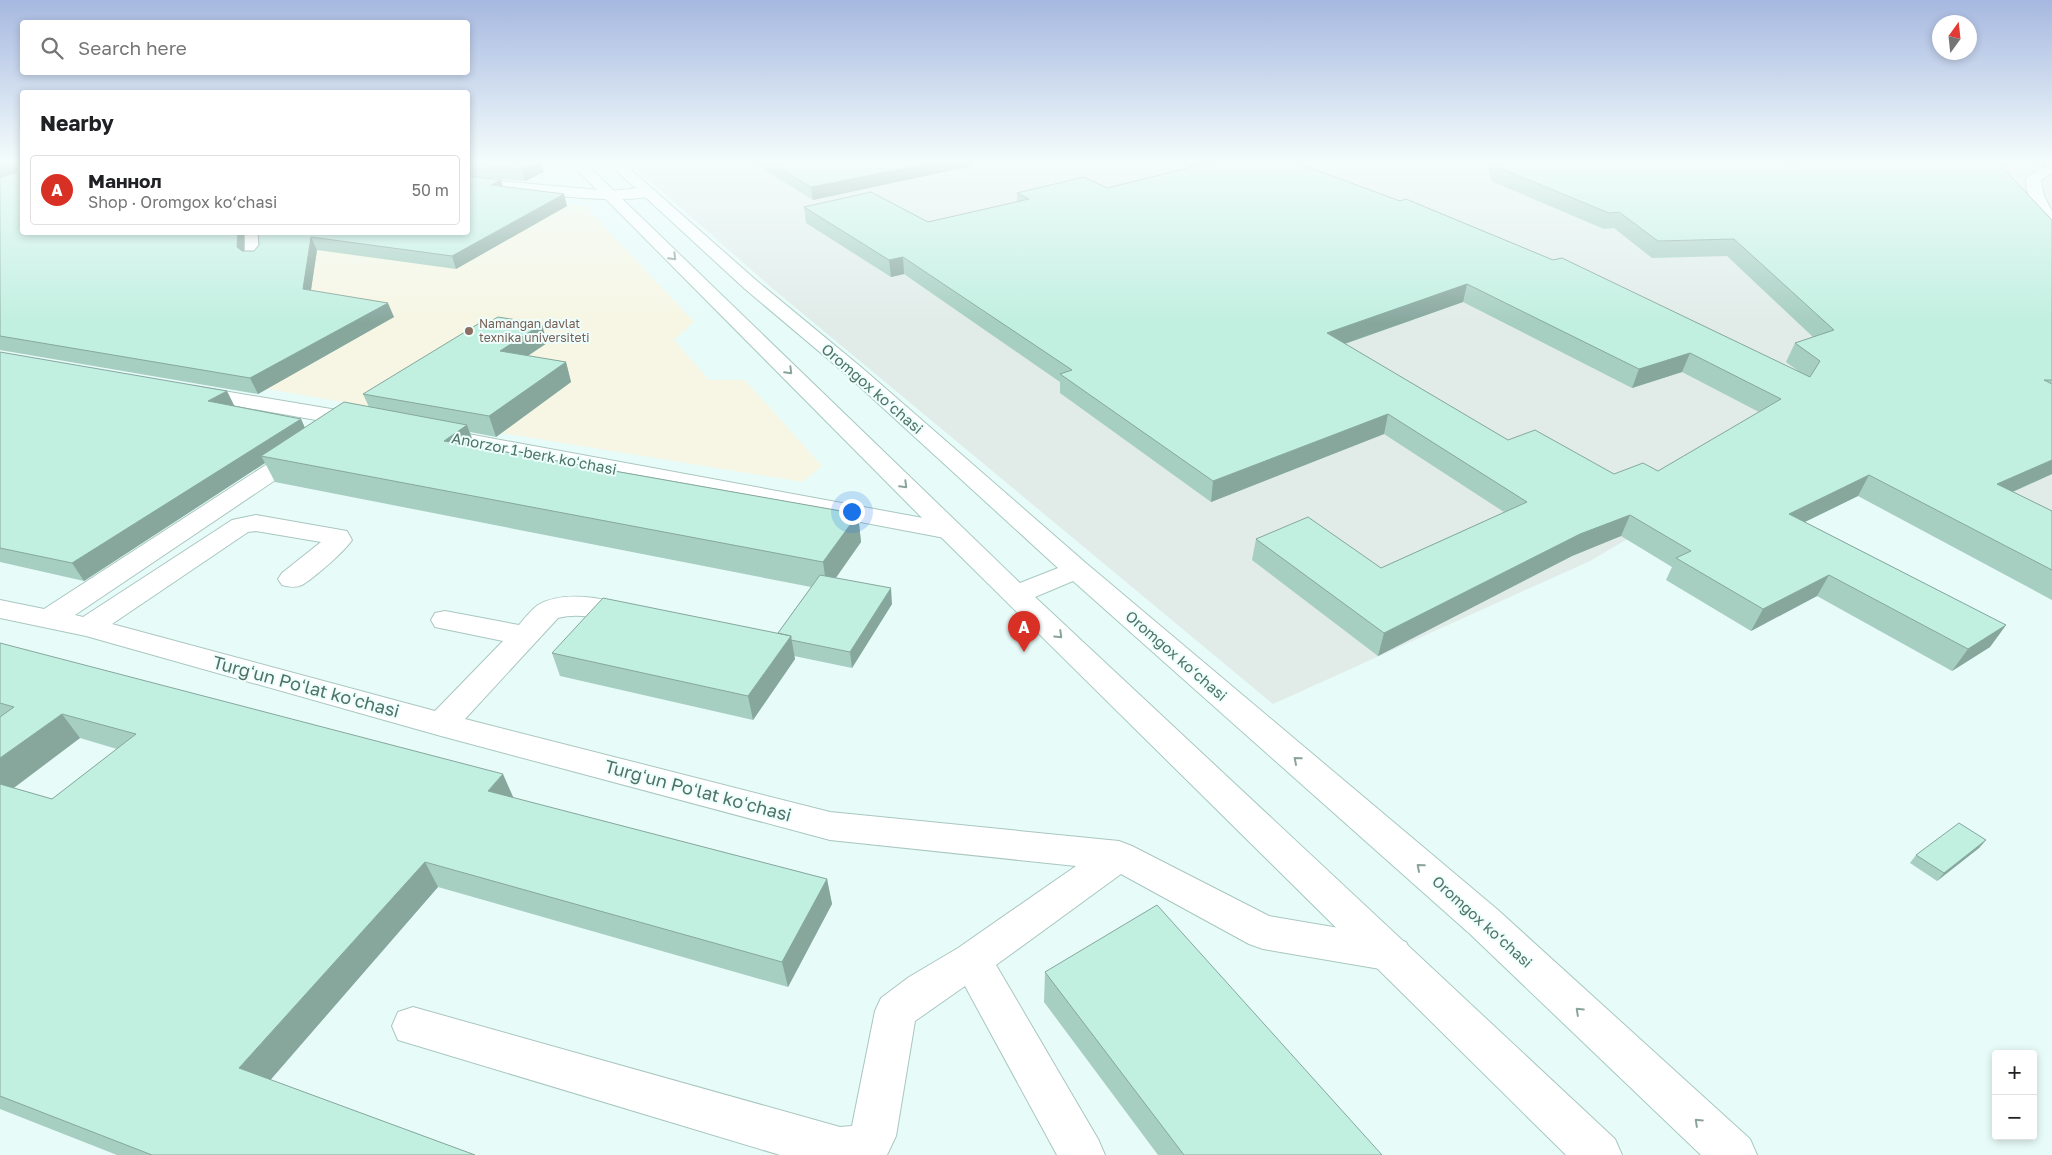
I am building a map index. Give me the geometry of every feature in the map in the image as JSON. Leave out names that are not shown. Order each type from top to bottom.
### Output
[{"type":"street","points":[[630,216],[950,531],[1600,1155]]},
{"type":"street","name":"Oromgox ko‘chasi","points":[[675,216],[751,285],[861,378],[1077,570],[1484,922],[1734,1155]]},
{"type":"street","points":[[253,235],[254,259]]},
{"type":"street","points":[[176,389],[380,425]]},
{"type":"street","points":[[46,620],[351,419]]},
{"type":"street","name":"Anorzor 1-berk koʻchasi","points":[[419,432],[950,531]]},
{"type":"street","points":[[88,627],[234,529],[249,523],[338,537],[339,540],[334,545],[292,579]]},
{"type":"street","points":[[1016,594],[1077,570]]},
{"type":"street","points":[[441,724],[548,612],[568,605],[591,606],[657,620]]},
{"type":"street","name":"Turgʻun Poʻlat koʻchasi","points":[[0,609],[46,620],[88,627],[441,724],[830,826],[1119,856],[1263,932],[1392,954]]},
{"type":"street","points":[[445,620],[525,636]]},
{"type":"street","points":[[413,1026],[840,1150],[864,1148],[873,1136],[896,1011],[923,990],[972,960],[1119,856]]},
{"type":"street","points":[[972,960],[1082,1155]]},
{"type":"shaded area","name":"Namangan davlat texnika universiteti","points":[[470,216],[594,216],[694,322],[674,340],[709,380],[745,380],[822,466],[803,482],[367,411],[365,406],[176,373],[269,235],[470,235]]},
{"type":"shaded area","points":[[690,216],[2052,216],[2052,520],[1761,461],[1590,561],[1273,704],[773,289]]},
{"type":"building","points":[[0,216],[20,216],[20,235],[238,235],[237,247],[242,251],[254,251],[259,245],[258,235],[470,235],[470,216],[524,216],[452,256],[311,237],[303,289],[388,303],[250,378],[0,336]]},
{"type":"building","points":[[818,216],[916,216],[928,222],[955,216],[1447,216],[1553,260],[1562,258],[1810,377],[1820,361],[1795,343],[1834,330],[1734,239],[1658,241],[1624,216],[2048,216],[2052,220],[2052,380],[2044,380],[2052,384],[2052,460],[1997,484],[2052,511],[2052,570],[1869,475],[1789,514],[2006,625],[1968,649],[1829,575],[1763,609],[1676,558],[1691,551],[1630,515],[1580,534],[1384,633],[1256,539],[1308,517],[1381,568],[1527,502],[1388,414],[1213,481],[1060,374],[1072,370],[903,257],[889,260]],"holes":[[[1467,284],[1639,369],[1690,353],[1781,399],[1658,471],[1643,463],[1614,474],[1535,430],[1508,440],[1327,333]]]},
{"type":"building","points":[[498,317],[542,324],[500,351],[566,362],[489,416],[363,394],[483,321],[489,322]]},
{"type":"building","points":[[0,352],[227,391],[208,401],[301,419],[72,563],[0,548]]},
{"type":"building","points":[[344,402],[467,425],[444,441],[858,514],[823,562],[261,456]]},
{"type":"building","points":[[820,575],[891,588],[850,652],[791,640],[791,636],[778,633]]},
{"type":"building","points":[[603,598],[791,636],[748,696],[552,653]]},
{"type":"building","points":[[0,643],[503,774],[488,791],[827,879],[782,962],[425,862],[239,1068],[475,1155],[152,1155],[0,1096],[0,784],[52,799],[136,734],[62,714],[0,758],[0,717],[14,707],[0,703]]},
{"type":"building","points":[[1959,823],[1986,840],[1944,873],[1916,855]]},
{"type":"building","points":[[1157,905],[1382,1155],[1184,1155],[1045,972]]},
{"type":"place","name":"Namangan davlat texnika universiteti","points":[[469,331]]},
{"type":"place","name":"Маннол","points":[[1024,652]]}]
